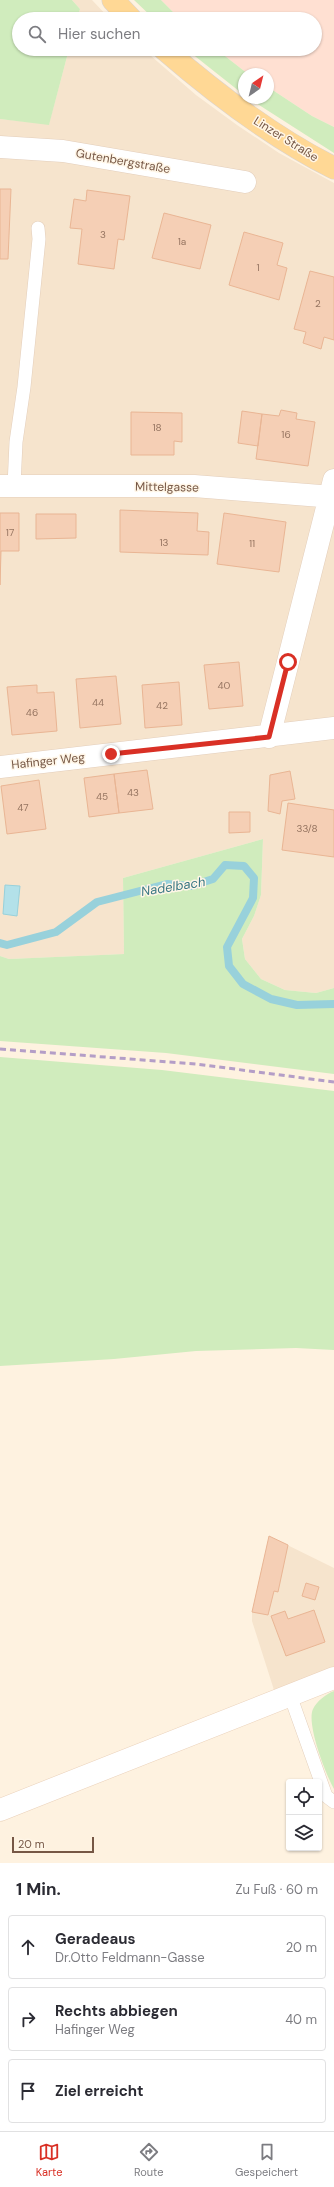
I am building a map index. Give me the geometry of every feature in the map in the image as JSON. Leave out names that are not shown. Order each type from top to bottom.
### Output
[{"type":"main road","points":[[113,0],[124,12]]},
{"type":"main road","name":"Linzer Straße","points":[[172,56],[204,83],[245,114],[285,141],[334,168]]},
{"type":"street","name":"Gutenbergstraße","points":[[0,147],[63,151],[245,182]]},
{"type":"street","name":"Mittelgasse","points":[[7,486],[194,486],[332,491]]},
{"type":"street","points":[[269,737],[332,491]]},
{"type":"street","name":"Hafinger Weg","points":[[0,767],[269,737],[334,728]]},
{"type":"street","points":[[0,1810],[334,1678]]},
{"type":"lane","points":[[7,486],[16,442],[24,387],[39,238],[38,228]]},
{"type":"lane","points":[[290,1695],[326,1796],[334,1802]]},
{"type":"shaded area","points":[[72,0],[92,0],[103,12],[79,12],[80,9]]},
{"type":"shaded area","points":[[161,0],[334,0],[334,127],[312,116],[274,91],[274,68],[240,68],[225,56],[322,56],[322,12],[173,12]]},
{"type":"shaded area","points":[[67,56],[151,56],[196,95],[237,125],[279,153],[334,183],[334,988],[316,993],[285,990],[261,979],[245,959],[242,939],[254,916],[261,895],[263,839],[123,878],[124,954],[9,959],[0,956],[0,119],[49,124]]},
{"type":"shaded area","points":[[269,1536],[334,1568],[334,1667],[274,1690],[252,1621],[252,1612]]},
{"type":"green space","points":[[0,0],[72,0],[80,9],[79,12],[12,12],[12,56],[67,56],[49,125],[0,119]]},
{"type":"green space","points":[[134,0],[161,0],[173,12],[147,12]]},
{"type":"green space","points":[[195,56],[225,56],[240,68],[238,68],[238,90]]},
{"type":"green space","points":[[274,91],[312,116],[334,127],[334,153],[257,104],[274,104]]},
{"type":"green space","points":[[263,839],[261,895],[254,916],[242,939],[245,959],[261,979],[285,990],[316,993],[334,988],[334,1074],[166,1053],[0,1041],[0,956],[9,959],[124,954],[123,878]]},
{"type":"green space","points":[[0,1057],[162,1070],[334,1091],[334,1350],[296,1348],[196,1351],[114,1359],[0,1366]]},
{"type":"green space","points":[[334,1691],[334,1789],[326,1773],[314,1737],[312,1716],[313,1709],[317,1703]]},
{"type":"water","points":[[5,885],[20,886],[17,916],[3,914]]},
{"type":"building","points":[[0,189],[11,189],[8,259],[0,259]]},
{"type":"building","points":[[87,190],[130,196],[124,240],[118,239],[114,269],[78,264],[82,229],[70,228],[74,199],[86,201]]},
{"type":"building","points":[[164,213],[211,225],[200,269],[152,258]]},
{"type":"building","points":[[244,232],[283,243],[277,265],[287,268],[279,300],[229,285]]},
{"type":"building","points":[[310,271],[334,277],[334,340],[324,337],[321,349],[303,343],[306,332],[294,329]]},
{"type":"building","points":[[281,410],[297,413],[296,419],[315,422],[308,466],[256,459],[262,414],[279,416]]},
{"type":"building","points":[[242,411],[262,414],[258,446],[238,443]]},
{"type":"building","points":[[131,412],[182,413],[182,442],[174,441],[174,455],[131,455]]},
{"type":"building","points":[[120,510],[198,513],[197,531],[209,532],[208,555],[120,552]]},
{"type":"building","points":[[0,513],[19,513],[19,551],[1,551],[0,585]]},
{"type":"building","points":[[224,513],[286,522],[279,572],[217,564]]},
{"type":"building","points":[[36,514],[76,514],[76,538],[36,539]]},
{"type":"building","points":[[239,662],[243,706],[209,709],[204,665]]},
{"type":"building","points":[[116,676],[121,724],[80,728],[76,679]]},
{"type":"building","points":[[179,682],[182,725],[145,728],[142,685]]},
{"type":"building","points":[[37,685],[37,693],[54,692],[57,731],[12,735],[7,687]]},
{"type":"building","points":[[147,770],[153,809],[119,813],[114,774]]},
{"type":"building","points":[[290,771],[295,799],[282,801],[280,814],[268,811],[270,775]]},
{"type":"building","points":[[114,774],[119,813],[89,817],[84,778]]},
{"type":"building","points":[[39,780],[46,829],[7,834],[1,786]]},
{"type":"building","points":[[288,803],[334,810],[334,857],[282,850]]},
{"type":"building","points":[[229,812],[250,812],[250,832],[229,833]]},
{"type":"building","points":[[269,1536],[288,1545],[278,1592],[274,1591],[268,1615],[252,1612]]},
{"type":"building","points":[[306,1583],[319,1587],[315,1600],[302,1596]]},
{"type":"building","points":[[314,1610],[325,1642],[286,1656],[271,1616],[285,1611],[288,1619]]},
{"type":"waterway","name":"Nadelbach","points":[[0,943],[7,945],[56,932],[97,902],[167,884],[191,886],[213,879],[225,865],[244,866],[254,878],[253,898],[227,947],[229,966],[243,984],[271,999],[297,1005],[334,1004]]},
{"type":"railway","points":[[0,1049],[196,1064],[334,1082]]},
{"type":"route","points":[[111,754],[269,737],[288,662]]}]
